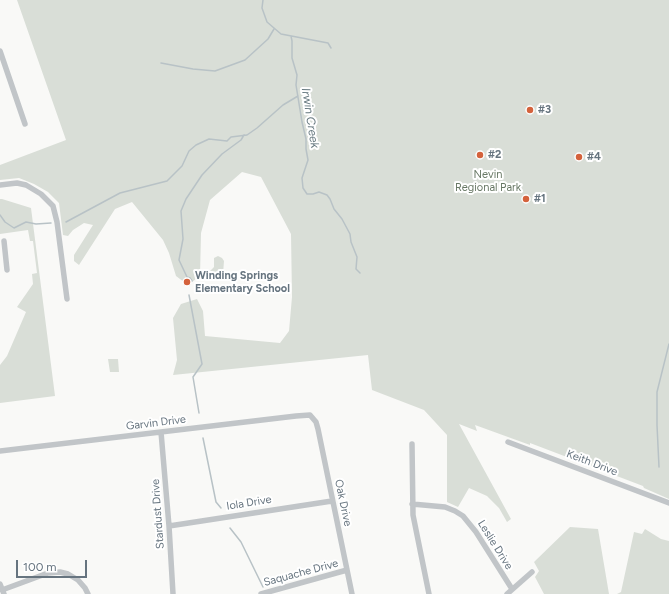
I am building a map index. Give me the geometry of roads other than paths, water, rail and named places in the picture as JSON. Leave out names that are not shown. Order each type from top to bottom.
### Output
[{"type":"street","points":[[0,51],[25,124]]},
{"type":"street","points":[[0,185],[18,183],[26,185],[42,194],[53,206],[57,222],[67,299]]},
{"type":"street","points":[[4,241],[3,258],[7,270]]},
{"type":"street","name":"Garvin Drive","points":[[0,451],[296,416],[306,415],[313,417]]},
{"type":"street","name":"Oak Drive","points":[[313,417],[318,429],[352,594]]},
{"type":"street","name":"Stardust Drive","points":[[161,432],[170,526],[173,594]]},
{"type":"street","name":"Keith Drive","points":[[508,442],[669,503]]},
{"type":"street","points":[[412,444],[412,515],[429,594]]},
{"type":"street","name":"Iola Drive","points":[[170,526],[332,501]]},
{"type":"street","name":"Leslie Drive","points":[[412,504],[445,507],[463,516],[476,532],[512,590]]},
{"type":"street","name":"Saquache Drive","points":[[261,594],[347,570]]},
{"type":"street","points":[[0,584],[3,592],[48,573],[60,572],[78,580],[88,594]]},
{"type":"street","points":[[507,594],[532,572]]},
{"type":"waterway","name":"Irwin Creek","points":[[263,0],[262,8],[267,22],[281,34],[328,43],[331,48]]},
{"type":"waterway","points":[[161,63],[193,69],[215,71],[245,60],[268,39],[274,29]]},
{"type":"waterway","name":"Irwin Creek","points":[[291,36],[292,58],[297,75],[296,85],[306,139],[308,160],[302,178],[303,188],[307,194],[319,192],[327,195],[330,199],[334,209],[342,219],[350,234],[351,242],[357,257],[356,269],[360,273]]},
{"type":"waterway","points":[[66,222],[120,193],[167,181],[182,166],[189,151],[196,145],[209,139],[227,141],[231,137],[247,135],[283,105],[298,96]]},
{"type":"waterway","points":[[192,281],[187,277],[179,260],[183,239],[181,211],[186,199],[202,175],[222,154],[241,140],[244,135]]},
{"type":"waterway","points":[[0,215],[5,222],[14,228],[26,222],[36,224],[51,223]]},
{"type":"waterway","points":[[189,295],[202,364],[193,377],[199,413]]},
{"type":"waterway","points":[[659,467],[657,392],[669,344]]},
{"type":"waterway","points":[[203,438],[216,502],[221,508]]},
{"type":"waterway","points":[[230,528],[241,542],[263,587]]},
{"type":"place","name":"#3","points":[[530,110]]},
{"type":"place","name":"#2","points":[[480,155]]},
{"type":"place","name":"#4","points":[[579,157]]},
{"type":"place","name":"#1","points":[[526,199]]},
{"type":"place","name":"Winding Springs Elementary School","points":[[187,282]]},
{"type":"park label","name":"Nevin Regional Park","points":[[488,181]]}]
